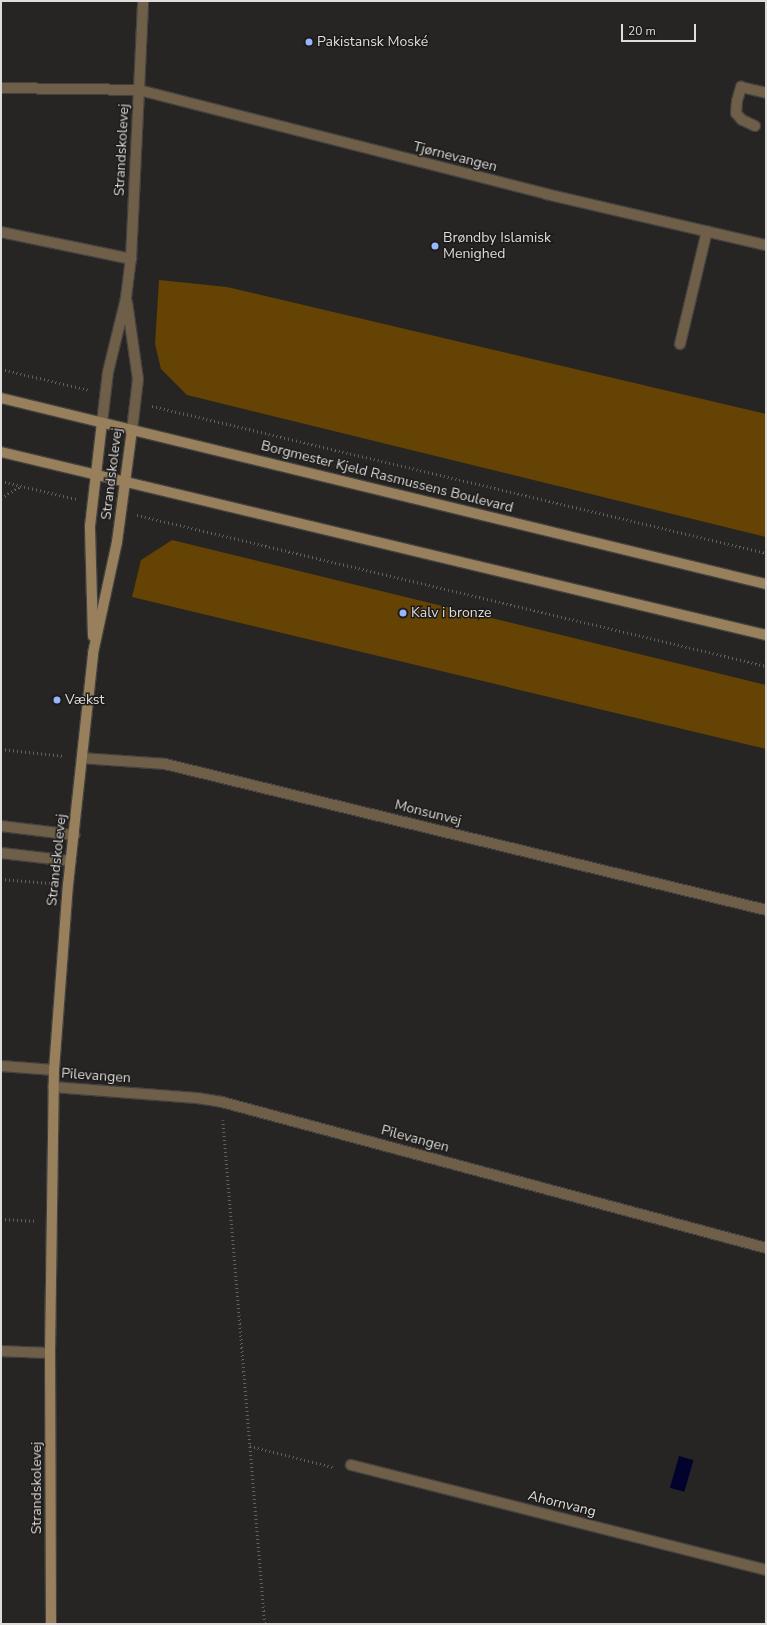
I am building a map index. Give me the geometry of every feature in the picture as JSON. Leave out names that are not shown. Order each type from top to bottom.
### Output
[{"type":"street","name":"Strandskolevej","points":[[93,652],[90,526],[110,363],[126,298],[131,259],[143,1]]},
{"type":"street","points":[[755,126],[742,120],[736,113],[741,87],[766,93]]},
{"type":"street","name":"Strandskolevej","points":[[1,88],[139,90]]},
{"type":"street","name":"Tjørnevangen","points":[[139,90],[546,194],[766,245]]},
{"type":"street","points":[[680,344],[707,231]]},
{"type":"street","points":[[1,232],[131,259]]},
{"type":"street","name":"Strandskolevej","points":[[51,1624],[50,1353],[53,1087],[68,885],[93,652],[117,542],[138,379],[126,298]]},
{"type":"street","name":"Borgmester Kjeld Rasmussens Boulevard","points":[[1,398],[766,584]]},
{"type":"street","points":[[1,452],[96,476],[766,635]]},
{"type":"street","name":"Monsunvej","points":[[82,758],[165,764],[766,910]]},
{"type":"street","points":[[1,826],[74,836]]},
{"type":"street","points":[[1,853],[71,861]]},
{"type":"street","points":[[1,1066],[54,1070]]},
{"type":"street","name":"Pilevangen","points":[[53,1087],[196,1098],[222,1102],[766,1248]]},
{"type":"street","points":[[1,1351],[50,1353]]},
{"type":"street","name":"Ahornvang","points":[[351,1465],[766,1570]]},
{"type":"path","points":[[1,369],[106,394]]},
{"type":"path","points":[[135,402],[766,553]]},
{"type":"path","points":[[1,481],[93,504]]},
{"type":"path","points":[[1,498],[20,486]]},
{"type":"path","points":[[122,511],[766,666]]},
{"type":"path","points":[[1,749],[82,758]]},
{"type":"path","points":[[1,879],[68,885]]},
{"type":"path","points":[[222,1102],[265,1624]]},
{"type":"path","points":[[1,1219],[51,1222]]},
{"type":"path","points":[[250,1446],[335,1467],[351,1465]]},
{"type":"shaded area","points":[[159,280],[227,287],[766,414],[766,537],[187,395],[161,369],[155,344]]},
{"type":"shaded area","points":[[172,540],[766,685],[766,749],[132,597],[141,560]]},
{"type":"water","points":[[679,1456],[693,1460],[684,1492],[670,1488]]},
{"type":"place","name":"Pakistansk Moské","points":[[309,42]]},
{"type":"place","name":"Brøndby Islamisk Menighed","points":[[435,246]]},
{"type":"place","name":"Kalv i bronze","points":[[403,613]]},
{"type":"place","name":"Vækst","points":[[57,700]]}]
